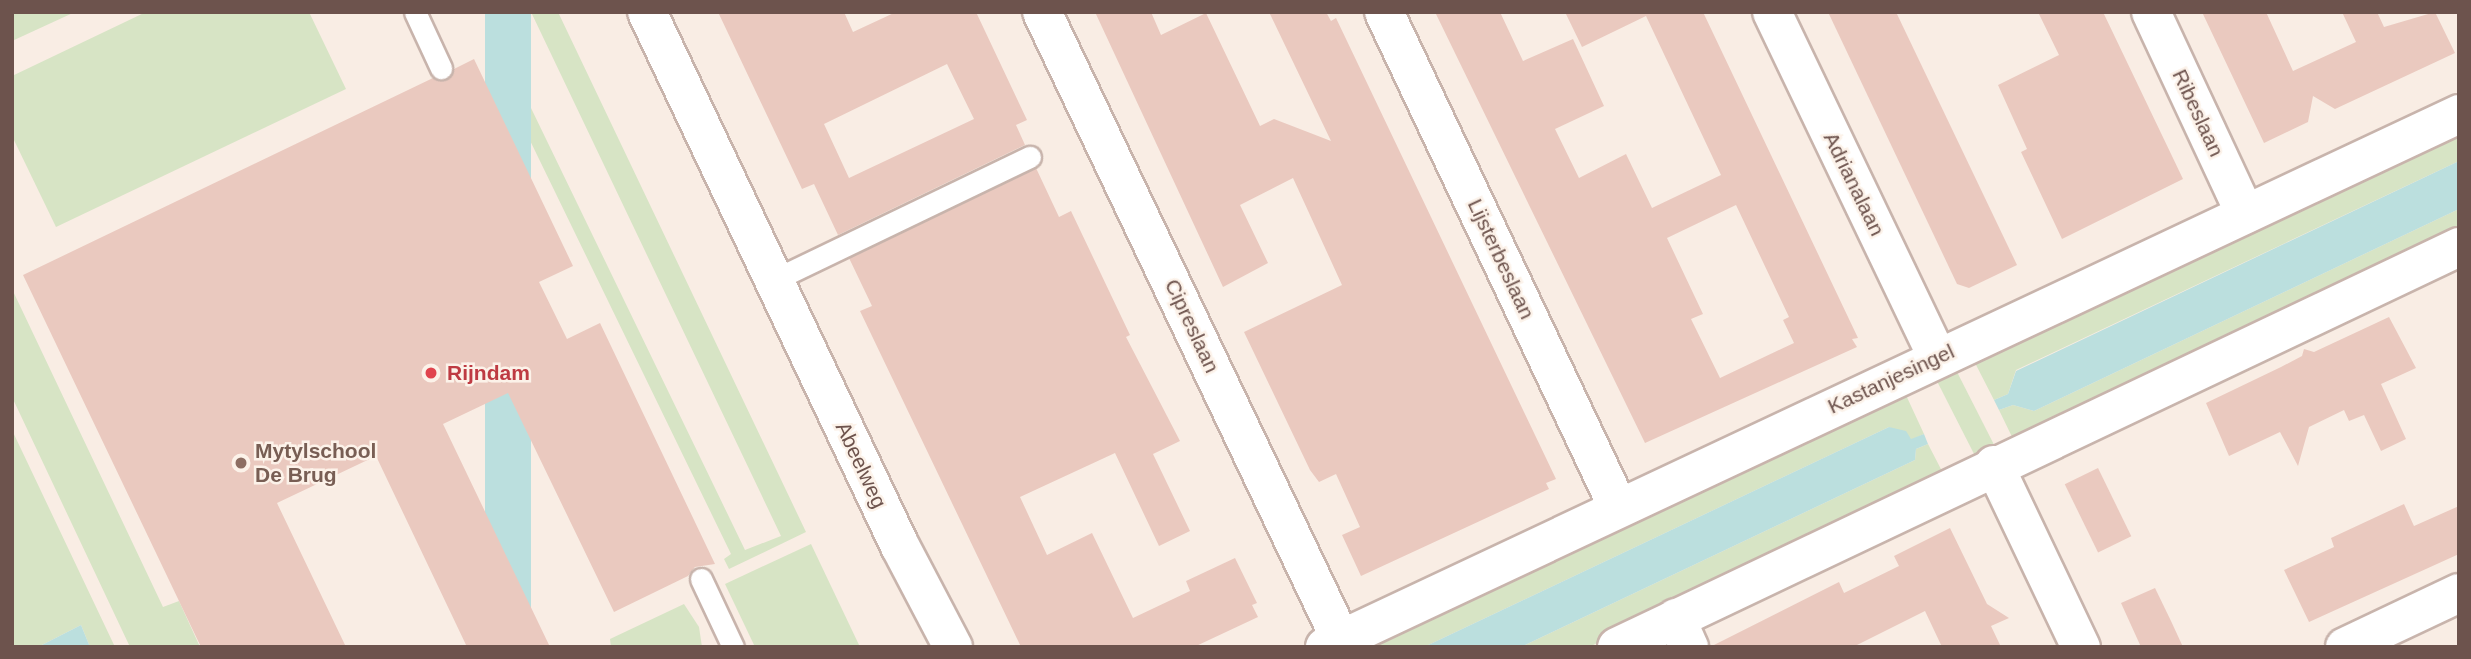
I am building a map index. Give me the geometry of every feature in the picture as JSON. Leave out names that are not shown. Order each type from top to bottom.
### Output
[{"type":"street","name":"Abeelweg","points":[[647,12],[953,647]]},
{"type":"street","name":"Cipreslaan","points":[[1042,12],[1333,643]]},
{"type":"street","name":"Lijsterbeslaan","points":[[1384,12],[1618,507]]},
{"type":"street","name":"Adrianalaan","points":[[1772,12],[1937,356]]},
{"type":"street","name":"Ribeslaan","points":[[2151,12],[2245,214]]},
{"type":"street","name":"Kastanjesingel","points":[[1333,643],[1937,356],[2459,114]]},
{"type":"street","points":[[1617,647],[1682,633],[1994,465],[2459,247]]},
{"type":"street","points":[[1994,465],[2081,647]]},
{"type":"street","points":[[2345,647],[2413,633],[2459,593]]},
{"type":"lane","points":[[415,12],[441,68]]},
{"type":"lane","points":[[774,280],[1030,157]]},
{"type":"lane","points":[[701,579],[733,647]]},
{"type":"green space","points":[[12,12],[75,12],[12,41]]},
{"type":"green space","points":[[146,12],[309,12],[346,89],[56,227],[12,136],[12,76]]},
{"type":"green space","points":[[531,12],[558,12],[806,532],[729,569],[724,559],[731,554],[487,52],[501,46],[745,550],[781,536]]},
{"type":"green space","points":[[2459,128],[2459,161],[2016,370],[2008,394],[1994,400],[1973,359]]},
{"type":"green space","points":[[2459,209],[2459,232],[2014,441],[1999,410],[2013,405],[2034,411]]},
{"type":"green space","points":[[12,289],[163,607],[179,601],[200,647],[130,647],[12,397]]},
{"type":"green space","points":[[1956,370],[1996,448],[1976,458],[1936,380]]},
{"type":"green space","points":[[1905,393],[1924,434],[1911,440],[1889,427],[1424,647],[1364,647]]},
{"type":"green space","points":[[12,430],[115,647],[90,647],[81,625],[38,647],[12,647]]},
{"type":"green space","points":[[1928,444],[1944,475],[1589,647],[1521,647],[1915,460],[1916,449]]},
{"type":"green space","points":[[811,544],[860,647],[755,647],[725,584]]},
{"type":"green space","points":[[684,604],[699,627],[702,647],[611,647],[610,639]]},
{"type":"water","points":[[485,12],[531,12],[531,610],[485,610]]},
{"type":"water","points":[[2459,161],[2459,209],[2034,411],[2013,405],[1999,410],[1994,400],[2008,394],[2016,371]]},
{"type":"water","points":[[1889,427],[1906,431],[1911,439],[1924,434],[1928,444],[1916,449],[1915,460],[1521,647],[1424,647]]},
{"type":"water","points":[[81,625],[90,647],[38,647]]},
{"type":"building","points":[[718,12],[844,12],[853,32],[896,12],[976,12],[1027,120],[1016,125],[1025,145],[838,235],[814,184],[802,189]],"holes":[[[947,64],[974,119],[849,178],[824,124]]]},
{"type":"building","points":[[1095,12],[1151,12],[1161,35],[1206,13],[1260,126],[1274,119],[1331,141],[1269,12],[1326,12],[1331,21],[1336,18],[1556,479],[1546,483],[1549,489],[1361,576],[1342,535],[1360,527],[1336,474],[1319,482],[1310,470],[1244,332],[1342,285],[1293,178],[1240,205],[1268,263],[1223,287]]},
{"type":"building","points":[[1435,12],[1500,12],[1523,61],[1573,39],[1604,106],[1555,129],[1579,178],[1626,154],[1652,208],[1721,175],[1646,16],[1582,47],[1565,12],[1703,12],[1858,338],[1852,339],[1857,347],[1645,443]],"holes":[[[1736,205],[1789,317],[1783,320],[1794,343],[1720,378],[1691,319],[1703,314],[1667,238]]]},
{"type":"building","points":[[1828,12],[1896,12],[2017,265],[1969,288],[1957,284]]},
{"type":"building","points":[[2038,12],[2103,12],[2183,179],[2062,239],[2021,152],[2027,149],[1998,85],[2059,55]]},
{"type":"building","points":[[2202,12],[2266,12],[2293,71],[2356,42],[2342,12],[2377,12],[2384,27],[2435,12],[2455,53],[2335,109],[2313,96],[2308,122],[2264,143]]},
{"type":"building","points":[[474,59],[573,266],[539,282],[567,339],[600,323],[715,564],[695,567],[688,576],[614,612],[508,393],[443,424],[550,647],[467,647],[376,456],[277,503],[346,647],[201,647],[23,275],[433,78],[447,80],[454,69]]},
{"type":"building","points":[[1036,168],[1059,217],[1071,211],[1130,335],[1126,337],[1180,441],[1153,454],[1190,531],[1159,546],[1115,453],[1020,497],[1047,555],[1092,533],[1133,618],[1190,591],[1186,581],[1235,558],[1257,603],[1252,605],[1258,617],[1194,647],[1021,647],[860,311],[872,306],[849,258]]},
{"type":"building","points":[[2389,317],[2416,368],[2381,384],[2406,439],[2381,451],[2364,415],[2349,421],[2344,410],[2309,427],[2298,466],[2280,432],[2229,456],[2206,403],[2302,356],[2304,349],[2314,352]]},
{"type":"building","points":[[2098,468],[2131,536],[2098,553],[2065,484]]},
{"type":"building","points":[[2404,504],[2414,526],[2459,506],[2459,554],[2309,622],[2284,570],[2334,547],[2331,538]]},
{"type":"building","points":[[1950,528],[1987,604],[2009,618],[1991,626],[2001,647],[1942,647],[1925,611],[1853,647],[1710,647],[1839,582],[1844,593],[1899,566],[1894,556]]},
{"type":"building","points":[[2155,588],[2183,647],[2141,647],[2121,603]]},
{"type":"place","name":"Rijndam","points":[[431,373]]},
{"type":"place","name":"Mytylschool De Brug","points":[[241,463]]}]
